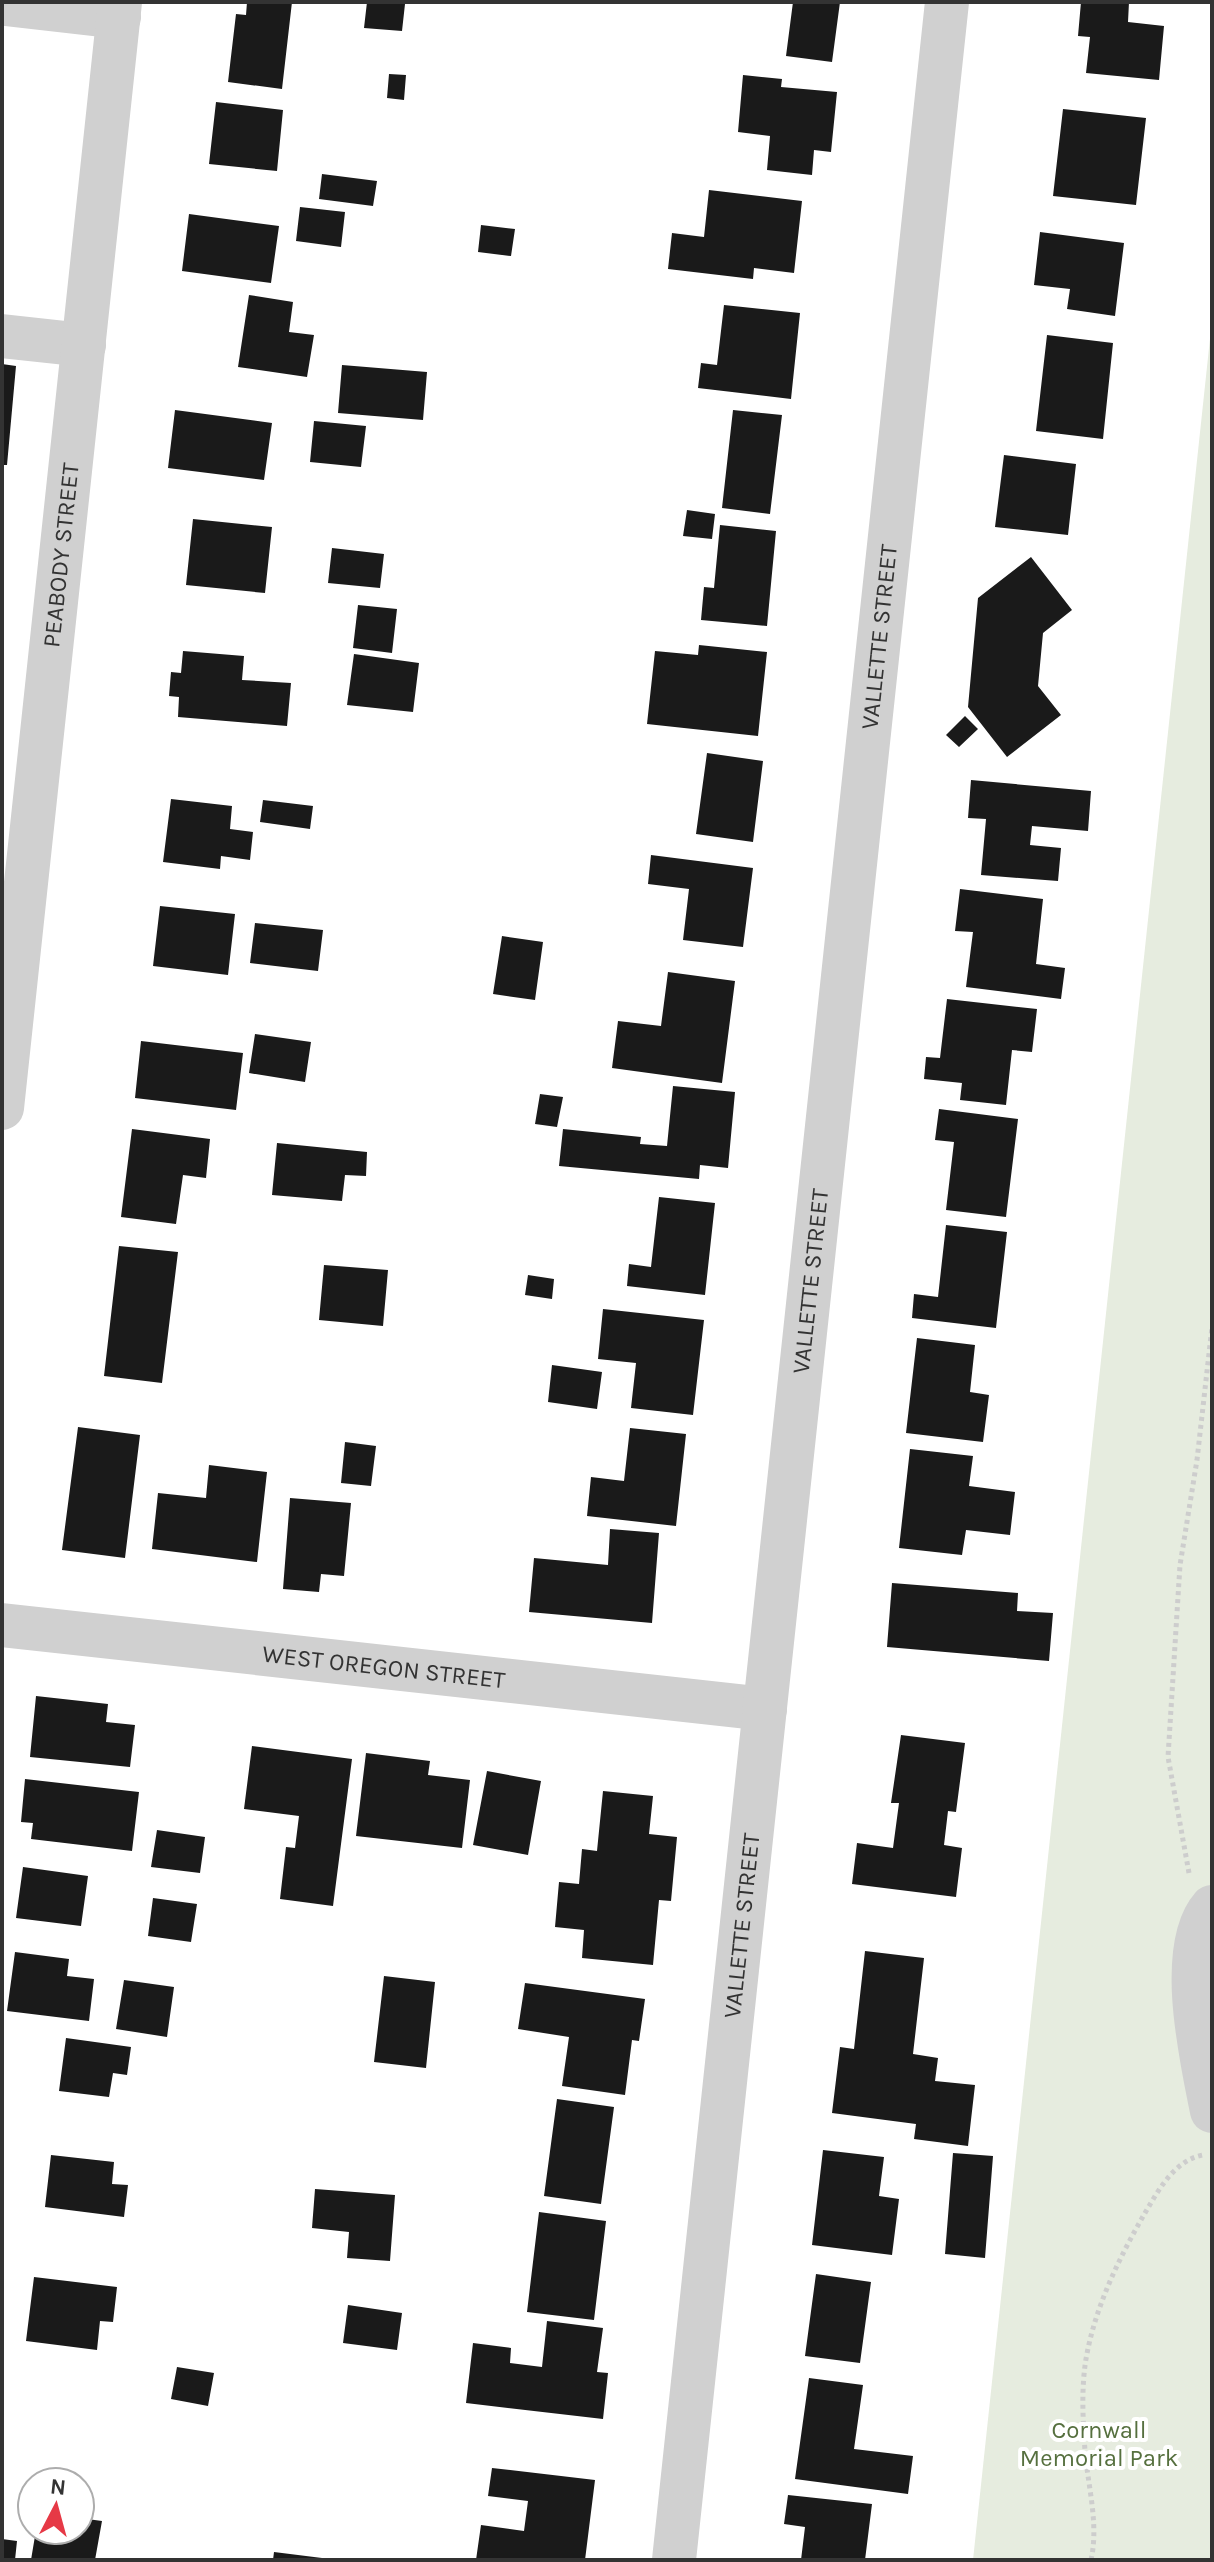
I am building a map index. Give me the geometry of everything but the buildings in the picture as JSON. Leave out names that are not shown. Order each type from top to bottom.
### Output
[{"type":"street","name":"VALLETTE STREET","points":[[674,2560],[947,2]]},
{"type":"street","points":[[4,14],[120,10]]},
{"type":"street","name":"PEABODY STREET","points":[[2,1108],[120,10]]},
{"type":"street","points":[[2,336],[84,345]]},
{"type":"street","name":"WEST OREGON STREET","points":[[2,1625],[765,1709]]},
{"type":"street","points":[[1210,1909],[1199,1929],[1194,2003],[1212,2111]]},
{"type":"path","points":[[1210,1909],[1190,1896],[1190,1879],[1168,1757],[1180,1565],[1197,1460],[1212,1327]]},
{"type":"path","points":[[1091,2560],[1094,2528],[1085,2453],[1083,2398],[1086,2360],[1096,2318],[1121,2253],[1154,2199],[1188,2158],[1212,2153]]},
{"type":"green space","name":"Cornwall Memorial Park","points":[[1212,320],[1212,2560],[973,2560]]}]
